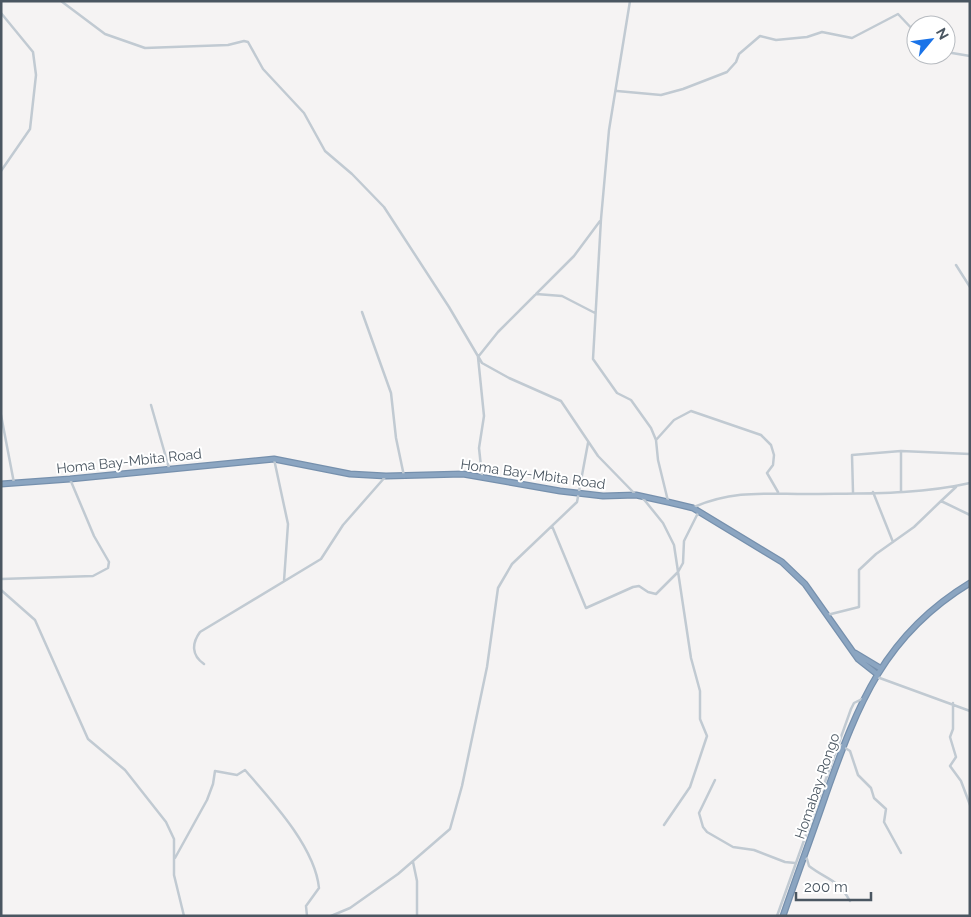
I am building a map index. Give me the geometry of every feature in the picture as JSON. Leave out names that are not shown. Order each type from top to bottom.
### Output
[{"type":"highway","name":"Homa Bay-Mbita Road","points":[[1,484],[70,480],[169,468],[274,459],[350,474],[482,476],[580,494],[636,495],[693,508]]},
{"type":"highway","points":[[693,508],[698,513],[750,541],[782,562],[805,584],[858,659],[876,675]]},
{"type":"highway","name":"Homabay-Rongo","points":[[783,916],[841,745],[862,699],[880,668],[896,646],[928,613],[970,583]]},
{"type":"highway","points":[[854,652],[880,668]]},
{"type":"street","points":[[61,1],[105,34],[145,48],[228,45],[244,41],[248,42],[263,69],[304,113],[325,151],[352,174],[384,207],[449,307],[478,357],[492,370],[561,401],[598,456],[636,495]]},
{"type":"street","points":[[630,1],[617,91],[609,130],[601,220],[594,362],[617,394],[634,402],[656,440],[658,460],[668,502]]},
{"type":"street","points":[[1,13],[33,52],[36,75],[30,128],[1,171]]},
{"type":"street","points":[[617,91],[661,95],[683,89],[727,72],[739,54],[760,36],[776,40],[806,37],[822,32],[852,38],[898,14],[906,22]]},
{"type":"street","points":[[956,54],[970,56]]},
{"type":"street","points":[[482,476],[479,448],[484,416],[478,357],[574,256],[601,220]]},
{"type":"street","points":[[956,265],[970,287]]},
{"type":"street","points":[[536,294],[562,296],[596,314]]},
{"type":"street","points":[[362,312],[391,392],[396,438],[404,476]]},
{"type":"street","points":[[151,405],[169,468]]},
{"type":"street","points":[[656,440],[674,420],[691,411],[735,424],[761,435],[771,445],[774,455],[773,465],[766,473],[778,492]]},
{"type":"street","points":[[1,415],[14,483]]},
{"type":"street","points":[[331,916],[350,908],[414,862],[448,833],[454,821],[487,667],[498,588],[512,564],[577,502],[580,494],[579,481],[588,442]]},
{"type":"street","points":[[854,492],[852,455],[900,452],[970,454]]},
{"type":"street","points":[[900,452],[901,492]]},
{"type":"street","points":[[274,459],[288,524],[284,581]]},
{"type":"street","points":[[204,664],[199,660],[193,649],[194,640],[200,632],[325,555],[342,526],[386,476]]},
{"type":"street","points":[[1,580],[93,576],[108,568],[109,562],[94,536],[70,480]]},
{"type":"street","points":[[693,508],[736,496],[778,492],[901,492],[970,483]]},
{"type":"street","points":[[827,615],[859,607],[858,570],[914,527],[958,486]]},
{"type":"street","points":[[872,492],[893,542]]},
{"type":"street","points":[[642,497],[669,532],[674,545],[692,666],[700,691],[700,719],[707,736],[690,787],[664,825]]},
{"type":"street","points":[[941,501],[970,515]]},
{"type":"street","points":[[552,526],[586,608],[633,586],[639,586],[648,592],[656,594],[678,572],[683,563],[684,541],[698,513]]},
{"type":"street","points":[[1,590],[35,620],[88,739],[125,770],[166,822],[174,840],[174,879],[184,916]]},
{"type":"street","points":[[876,675],[970,711]]},
{"type":"street","points":[[953,703],[953,729],[950,737],[956,757],[950,766],[961,781],[970,805]]},
{"type":"street","points":[[841,745],[852,754],[858,775],[871,788],[874,798],[886,809],[884,822],[901,853]]},
{"type":"street","points":[[174,859],[180,852],[188,830],[201,813],[213,784],[214,770],[236,775],[245,770],[298,836],[311,858],[319,888],[306,906],[307,916]]},
{"type":"street","points":[[715,780],[699,813],[703,827],[707,832],[733,847],[760,851],[785,862],[794,863]]},
{"type":"street","points":[[777,916],[794,863],[821,800]]},
{"type":"street","points":[[804,858],[807,859],[809,866],[836,882],[850,901]]},
{"type":"street","points":[[414,862],[417,881],[417,916]]}]
